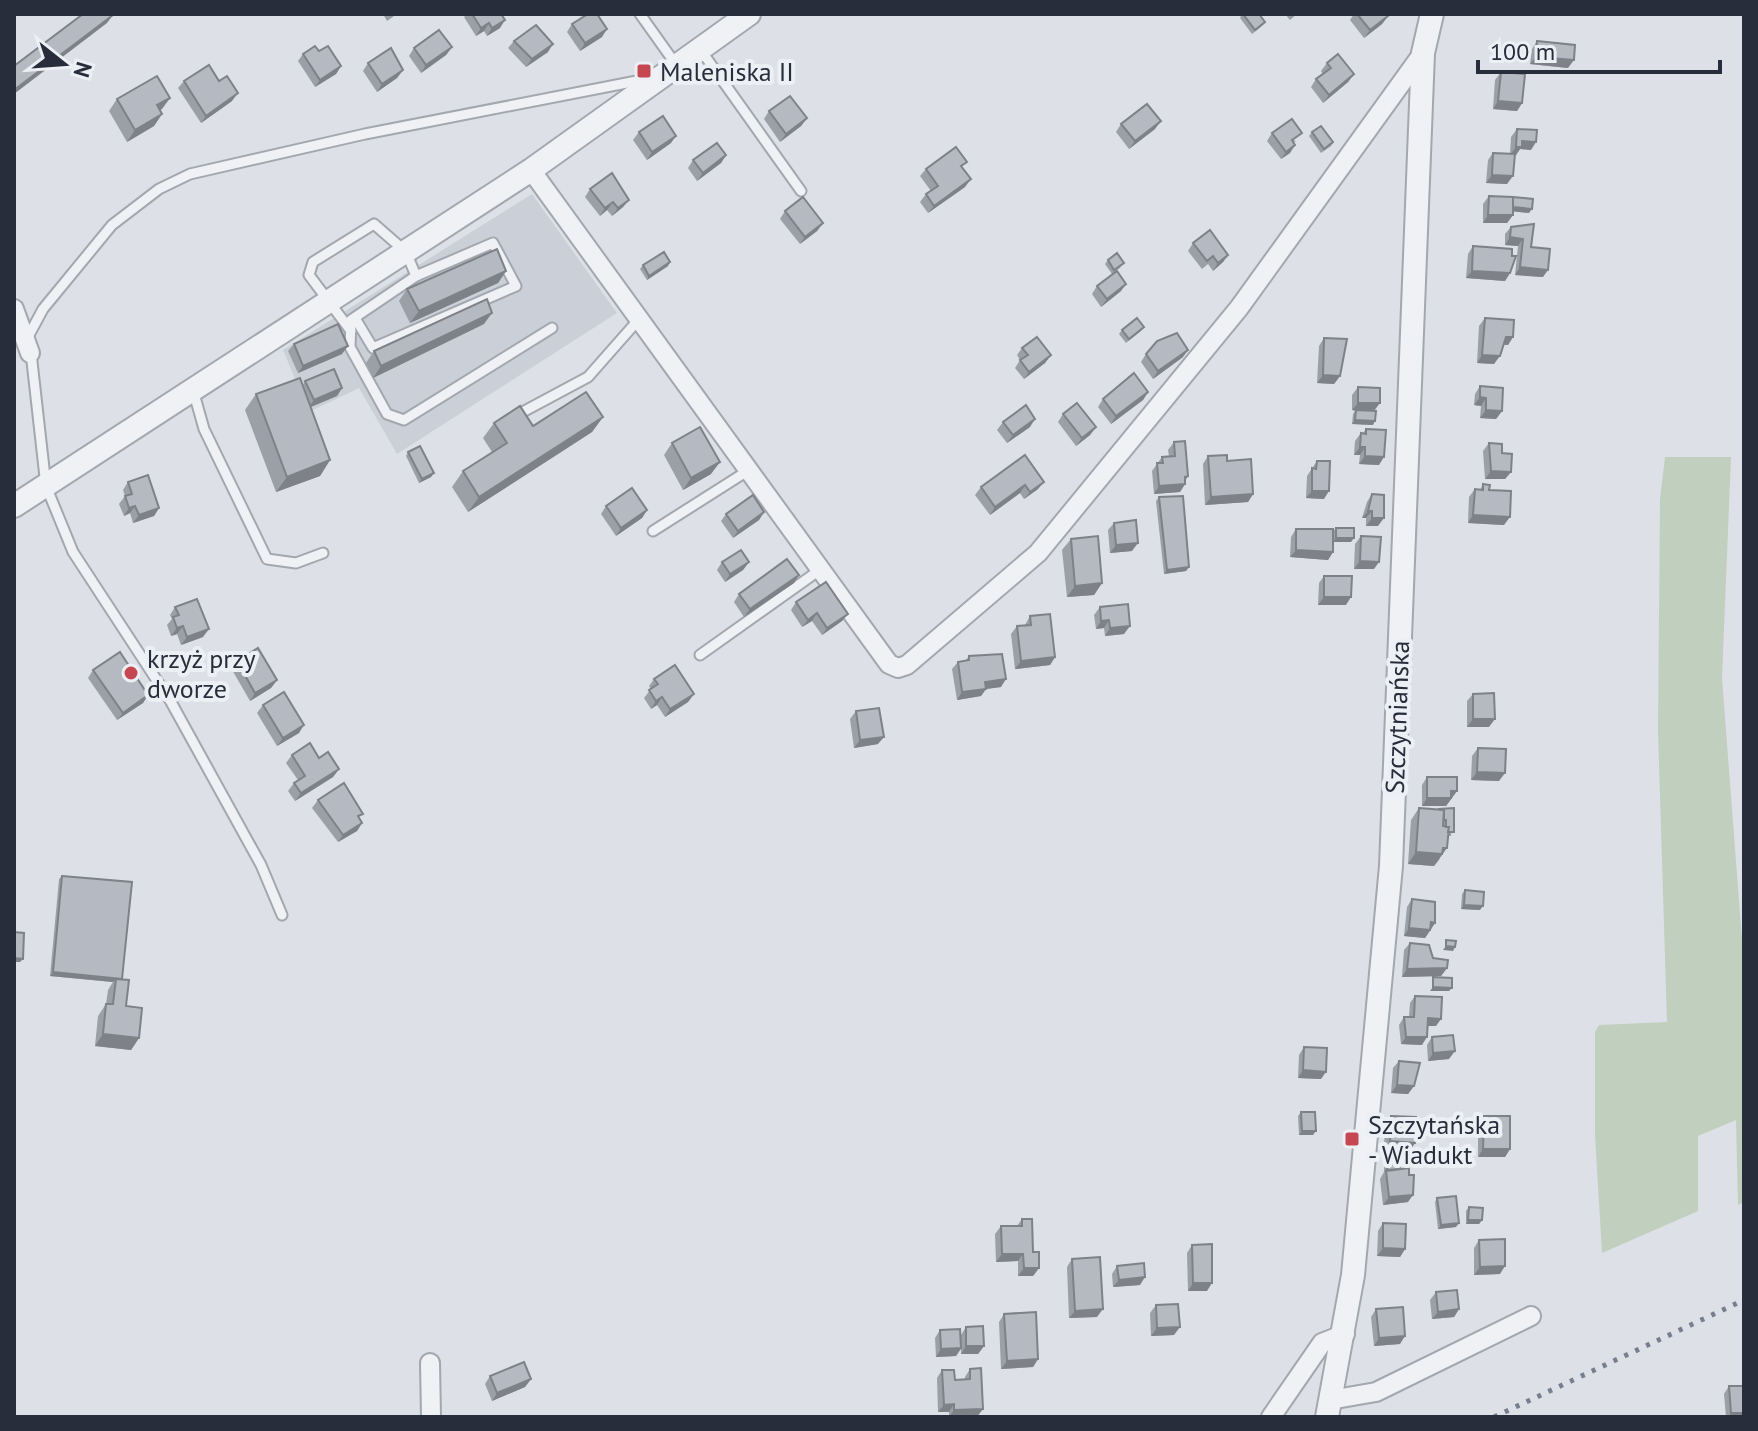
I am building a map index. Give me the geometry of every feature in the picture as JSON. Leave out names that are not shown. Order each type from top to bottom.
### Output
[{"type":"street","points":[[14,506],[531,170],[749,14]]},
{"type":"street","name":"Szczytniańska","points":[[1329,1409],[1345,1334],[1355,1259],[1391,866],[1423,53],[1432,14]]},
{"type":"street","points":[[531,170],[889,664],[898,668],[907,665],[1038,553],[1239,308],[1423,53]]},
{"type":"street","points":[[14,309],[30,353]]},
{"type":"street","points":[[1329,1409],[1376,1392],[1531,1316]]},
{"type":"street","points":[[1271,1417],[1322,1343],[1345,1334]]},
{"type":"street","points":[[430,1363],[431,1417]]},
{"type":"lane","points":[[282,915],[261,865],[171,702],[73,552],[46,486],[29,335],[43,309],[95,244],[135,206],[190,174],[669,71],[640,14]]},
{"type":"lane","points":[[700,49],[801,191]]},
{"type":"lane","points":[[351,331],[309,275],[313,262],[374,224],[406,252],[416,276]]},
{"type":"lane","points":[[355,318],[373,348],[516,286],[493,243],[416,276],[355,318],[350,347],[387,414],[404,420],[552,328]]},
{"type":"lane","points":[[517,415],[588,377],[640,318]]},
{"type":"lane","points":[[193,390],[204,429],[267,559],[296,563],[323,553]]},
{"type":"lane","points":[[653,531],[749,470]]},
{"type":"lane","points":[[700,655],[821,569]]},
{"type":"shaded area","points":[[532,194],[617,313],[397,454],[359,388],[309,412],[283,350]]},
{"type":"green space","points":[[1665,457],[1731,457],[1722,678],[1744,966],[1744,1202],[1738,1205],[1736,1120],[1698,1136],[1698,1211],[1602,1253],[1595,1135],[1595,1032],[1599,1025],[1667,1022],[1658,731],[1660,499]]},
{"type":"building","points":[[83,14],[113,15],[14,90],[14,66]]},
{"type":"building","points":[[472,14],[501,14],[505,20],[492,28],[489,23],[481,28]]},
{"type":"building","points":[[588,14],[597,14],[607,29],[585,43],[572,24]]},
{"type":"building","points":[[1243,14],[1259,14],[1265,22],[1255,30]]},
{"type":"building","points":[[1357,14],[1386,14],[1388,16],[1370,30]]},
{"type":"building","points":[[536,25],[553,44],[532,59],[514,41]]},
{"type":"building","points":[[439,30],[452,47],[426,65],[414,48]]},
{"type":"building","points":[[1537,41],[1575,45],[1574,60],[1536,57]]},
{"type":"building","points":[[315,46],[319,51],[328,46],[341,66],[320,80],[303,54]]},
{"type":"building","points":[[391,48],[403,70],[382,84],[368,63]]},
{"type":"building","points":[[1338,54],[1354,74],[1329,95],[1316,79],[1331,68],[1327,63]]},
{"type":"building","points":[[209,65],[219,81],[227,76],[238,93],[206,116],[184,81]]},
{"type":"building","points":[[1501,72],[1525,74],[1522,103],[1498,101]]},
{"type":"building","points":[[157,76],[170,98],[157,105],[162,114],[135,130],[117,99]]},
{"type":"building","points":[[790,96],[807,118],[786,134],[769,111]]},
{"type":"building","points":[[1147,104],[1161,121],[1135,141],[1121,124]]},
{"type":"building","points":[[663,116],[676,136],[652,152],[639,132]]},
{"type":"building","points":[[1292,119],[1302,133],[1292,140],[1295,145],[1286,152],[1272,133]]},
{"type":"building","points":[[1321,126],[1333,142],[1324,149],[1312,132]]},
{"type":"building","points":[[1517,129],[1537,130],[1536,142],[1522,141],[1522,147],[1516,147]]},
{"type":"building","points":[[717,143],[726,155],[703,173],[693,160]]},
{"type":"building","points":[[956,147],[967,162],[961,166],[971,179],[934,206],[926,194],[938,186],[926,169]]},
{"type":"building","points":[[1493,153],[1515,154],[1513,176],[1492,175]]},
{"type":"building","points":[[612,173],[629,200],[618,208],[613,202],[605,208],[590,189]]},
{"type":"building","points":[[1489,196],[1513,197],[1513,215],[1488,215]]},
{"type":"building","points":[[803,197],[823,223],[805,237],[785,211]]},
{"type":"building","points":[[1513,197],[1533,199],[1532,209],[1513,207]]},
{"type":"building","points":[[1534,224],[1531,247],[1550,249],[1548,270],[1520,267],[1523,239],[1510,237],[1511,227]]},
{"type":"building","points":[[1210,230],[1228,255],[1218,263],[1213,256],[1207,261],[1193,243]]},
{"type":"building","points":[[1473,246],[1512,249],[1512,256],[1516,256],[1510,273],[1472,271]]},
{"type":"building","points":[[497,249],[506,271],[419,311],[407,289]]},
{"type":"building","points":[[664,252],[670,262],[649,276],[643,265]]},
{"type":"building","points":[[1117,253],[1124,263],[1114,270],[1108,260]]},
{"type":"building","points":[[1117,271],[1126,284],[1107,299],[1097,286]]},
{"type":"building","points":[[487,299],[492,313],[381,366],[374,351]]},
{"type":"building","points":[[1137,318],[1144,327],[1129,339],[1122,330]]},
{"type":"building","points":[[1485,318],[1514,320],[1513,337],[1506,337],[1500,356],[1482,355]]},
{"type":"building","points":[[338,324],[348,346],[303,366],[294,344]]},
{"type":"building","points":[[1177,333],[1188,350],[1158,371],[1146,354],[1157,341]]},
{"type":"building","points":[[1037,337],[1051,355],[1029,372],[1020,360],[1028,355],[1022,348]]},
{"type":"building","points":[[1324,338],[1347,339],[1340,376],[1323,375]]},
{"type":"building","points":[[334,369],[342,388],[314,400],[305,381]]},
{"type":"building","points":[[1134,373],[1148,392],[1116,416],[1103,399]]},
{"type":"building","points":[[300,378],[330,460],[287,477],[256,394]]},
{"type":"building","points":[[1480,386],[1503,388],[1502,411],[1486,410],[1486,398],[1480,397]]},
{"type":"building","points":[[1358,387],[1380,388],[1380,403],[1358,403]]},
{"type":"building","points":[[586,392],[603,417],[479,497],[463,471],[507,443],[494,423],[520,406],[533,426]]},
{"type":"building","points":[[1077,403],[1096,427],[1082,438],[1063,414]]},
{"type":"building","points":[[1026,405],[1035,419],[1013,435],[1003,422]]},
{"type":"building","points":[[1356,410],[1376,411],[1375,421],[1355,420]]},
{"type":"building","points":[[700,427],[720,462],[691,478],[672,443]]},
{"type":"building","points":[[1366,429],[1386,430],[1384,457],[1365,456],[1365,447],[1360,447],[1361,433],[1366,434]]},
{"type":"building","points":[[1185,441],[1188,476],[1185,477],[1185,484],[1159,486],[1157,463],[1163,463],[1162,457],[1175,456],[1174,442]]},
{"type":"building","points":[[1489,443],[1502,444],[1502,453],[1512,454],[1511,472],[1491,471]]},
{"type":"building","points":[[420,446],[434,473],[422,479],[408,452]]},
{"type":"building","points":[[1025,455],[1044,482],[1030,492],[1025,485],[995,507],[981,487]]},
{"type":"building","points":[[1227,455],[1227,461],[1251,459],[1253,494],[1211,497],[1208,456]]},
{"type":"building","points":[[1317,461],[1330,461],[1329,491],[1312,491],[1312,468],[1316,469]]},
{"type":"building","points":[[148,475],[159,508],[139,515],[135,506],[129,508],[125,496],[132,494],[128,482]]},
{"type":"building","points":[[1483,484],[1490,485],[1489,490],[1511,491],[1510,517],[1473,515],[1475,489],[1483,490]]},
{"type":"building","points":[[632,488],[647,510],[621,528],[606,506]]},
{"type":"building","points":[[1372,494],[1384,495],[1384,518],[1372,518],[1372,511],[1368,511]]},
{"type":"building","points":[[753,495],[764,512],[738,531],[726,514]]},
{"type":"building","points":[[1183,496],[1189,567],[1167,570],[1159,497]]},
{"type":"building","points":[[1136,520],[1138,543],[1116,545],[1114,523]]},
{"type":"building","points":[[1336,528],[1354,528],[1354,538],[1336,538]]},
{"type":"building","points":[[1296,529],[1333,529],[1333,552],[1296,550]]},
{"type":"building","points":[[1098,536],[1102,583],[1075,586],[1071,539]]},
{"type":"building","points":[[1361,536],[1381,537],[1379,562],[1360,561]]},
{"type":"building","points":[[741,550],[749,562],[730,574],[722,562]]},
{"type":"building","points":[[787,559],[799,575],[750,609],[739,594]]},
{"type":"building","points":[[1324,576],[1352,576],[1351,597],[1324,597]]},
{"type":"building","points":[[826,582],[848,614],[827,628],[817,613],[808,620],[796,602]]},
{"type":"building","points":[[197,599],[209,629],[187,637],[183,626],[177,628],[173,617],[179,615],[175,607]]},
{"type":"building","points":[[1128,604],[1130,626],[1110,628],[1109,620],[1101,621],[1100,607]]},
{"type":"building","points":[[1050,614],[1055,657],[1021,661],[1017,626],[1031,625],[1030,616]]},
{"type":"building","points":[[258,648],[277,680],[255,693],[237,661]]},
{"type":"building","points":[[120,652],[148,695],[123,713],[93,670]]},
{"type":"building","points":[[1002,654],[1006,679],[985,682],[986,689],[962,692],[958,662],[969,660],[969,656]]},
{"type":"building","points":[[675,665],[694,694],[670,709],[662,697],[656,701],[649,690],[658,684],[654,679]]},
{"type":"building","points":[[284,692],[304,725],[283,738],[263,705]]},
{"type":"building","points":[[1494,693],[1495,719],[1473,719],[1473,694]]},
{"type":"building","points":[[879,708],[884,737],[860,740],[856,711]]},
{"type":"building","points":[[310,743],[319,758],[328,752],[339,769],[301,793],[294,783],[305,776],[292,755]]},
{"type":"building","points":[[1478,748],[1506,749],[1505,773],[1477,772]]},
{"type":"building","points":[[1427,777],[1457,777],[1457,791],[1451,791],[1451,798],[1427,798]]},
{"type":"building","points":[[344,783],[363,814],[358,816],[362,823],[343,835],[318,800]]},
{"type":"building","points":[[1419,808],[1444,810],[1443,826],[1449,827],[1447,848],[1443,848],[1442,854],[1416,852]]},
{"type":"building","points":[[1454,808],[1454,832],[1448,832],[1444,810],[1438,809]]},
{"type":"building","points":[[62,876],[132,882],[122,979],[53,972]]},
{"type":"building","points":[[1465,890],[1484,892],[1483,906],[1464,905]]},
{"type":"building","points":[[1412,899],[1435,902],[1435,923],[1431,922],[1430,930],[1409,928]]},
{"type":"building","points":[[14,932],[24,933],[23,959],[14,958]]},
{"type":"building","points":[[1446,940],[1456,941],[1455,947],[1446,946]]},
{"type":"building","points":[[1410,943],[1429,945],[1433,958],[1448,960],[1447,968],[1407,969]]},
{"type":"building","points":[[1433,977],[1452,978],[1452,988],[1433,987]]},
{"type":"building","points":[[116,979],[129,980],[126,1006],[142,1008],[139,1038],[103,1034],[106,1004],[113,1004]]},
{"type":"building","points":[[1415,996],[1442,997],[1441,1019],[1428,1018],[1427,1037],[1406,1037],[1404,1017],[1414,1017]]},
{"type":"building","points":[[1453,1035],[1455,1051],[1433,1053],[1432,1037]]},
{"type":"building","points":[[1304,1047],[1327,1048],[1326,1072],[1303,1070]]},
{"type":"building","points":[[1399,1061],[1420,1063],[1414,1086],[1397,1085]]},
{"type":"building","points":[[1301,1112],[1315,1112],[1316,1131],[1302,1131]]},
{"type":"building","points":[[1391,1116],[1416,1117],[1415,1143],[1390,1141]]},
{"type":"building","points":[[1484,1116],[1510,1116],[1510,1149],[1483,1149]]},
{"type":"building","points":[[1387,1154],[1400,1154],[1400,1169],[1387,1170]]},
{"type":"building","points":[[1409,1168],[1409,1175],[1414,1175],[1413,1195],[1389,1197],[1386,1171]]},
{"type":"building","points":[[1456,1196],[1459,1223],[1441,1225],[1437,1198]]},
{"type":"building","points":[[1469,1207],[1483,1208],[1482,1220],[1468,1220]]},
{"type":"building","points":[[1022,1219],[1032,1219],[1033,1252],[1039,1252],[1039,1268],[1024,1268],[1023,1254],[1002,1254],[1001,1226],[1022,1226]]},
{"type":"building","points":[[1383,1223],[1406,1224],[1405,1249],[1383,1248]]},
{"type":"building","points":[[1505,1239],[1505,1266],[1480,1267],[1479,1240]]},
{"type":"building","points":[[1212,1244],[1212,1283],[1193,1283],[1192,1245]]},
{"type":"building","points":[[1100,1257],[1103,1309],[1075,1311],[1072,1259]]},
{"type":"building","points":[[1144,1263],[1145,1277],[1119,1280],[1117,1266]]},
{"type":"building","points":[[1457,1290],[1459,1309],[1438,1312],[1436,1292]]},
{"type":"building","points":[[1178,1304],[1180,1327],[1157,1328],[1156,1305]]},
{"type":"building","points":[[1403,1307],[1405,1336],[1379,1338],[1376,1309]]},
{"type":"building","points":[[1036,1312],[1038,1359],[1007,1361],[1004,1314]]},
{"type":"building","points":[[983,1326],[984,1346],[966,1346],[966,1327]]},
{"type":"building","points":[[960,1329],[961,1348],[941,1349],[940,1330]]},
{"type":"building","points":[[524,1362],[531,1379],[497,1393],[490,1376]]},
{"type":"building","points":[[981,1368],[983,1409],[954,1410],[954,1404],[944,1405],[942,1370],[954,1370],[955,1380],[970,1379],[970,1369]]},
{"type":"building","points":[[1729,1386],[1744,1386],[1744,1413],[1731,1413]]},
{"type":"railway","points":[[1494,1417],[1744,1300]]},
{"type":"place","name":"Maleniska II","points":[[644,71]]},
{"type":"place","name":"krzyż przy dworze","points":[[131,673]]},
{"type":"place","name":"Szczytańska - Wiadukt","points":[[1352,1139]]}]
